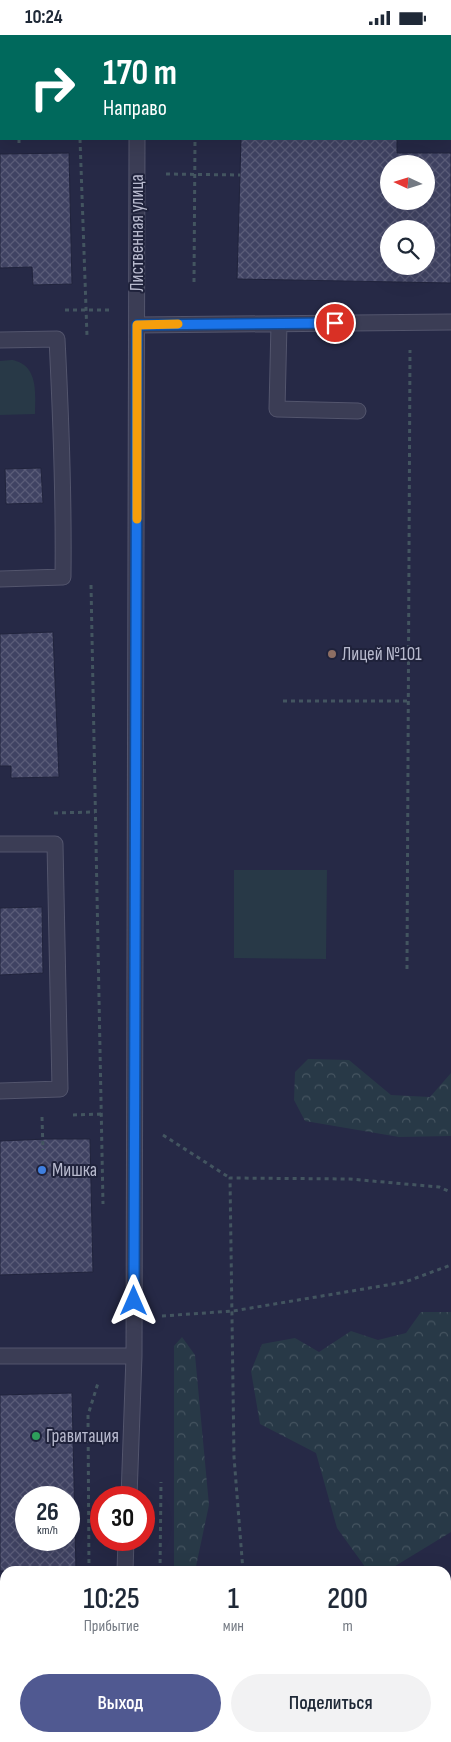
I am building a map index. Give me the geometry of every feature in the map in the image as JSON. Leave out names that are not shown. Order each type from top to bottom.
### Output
[{"type":"street","name":"Лиственная улица","points":[[128,1486],[134,1357],[137,140]]},
{"type":"street","points":[[137,325],[451,321]]},
{"type":"street","points":[[278,324],[276,409],[358,411]]},
{"type":"street","points":[[0,340],[57,339],[63,450],[64,518],[63,577],[0,579]]},
{"type":"street","points":[[0,844],[55,844],[60,1089],[0,1091]]},
{"type":"street","points":[[0,1356],[107,1355],[134,1357]]},
{"type":"street","points":[[125,1566],[126,1551]]},
{"type":"path","points":[[19,140],[19,146]]},
{"type":"path","points":[[80,140],[88,340]]},
{"type":"path","points":[[194,282],[195,140]]},
{"type":"path","points":[[163,174],[240,175]]},
{"type":"path","points":[[407,969],[410,321]]},
{"type":"path","points":[[91,576],[104,1211]]},
{"type":"path","points":[[283,701],[409,701]]},
{"type":"path","points":[[42,1116],[44,1150]]},
{"type":"path","points":[[162,1134],[230,1178],[350,1179],[439,1187],[451,1191]]},
{"type":"path","points":[[230,1178],[234,1457],[243,1566]]},
{"type":"path","points":[[161,1316],[233,1311],[405,1282],[451,1265]]},
{"type":"path","points":[[89,1566],[88,1415],[107,1355]]},
{"type":"green space","points":[[14,360],[29,370],[34,383],[35,414],[0,415],[0,361]]},
{"type":"green space","points":[[234,870],[327,870],[326,959],[234,958]]},
{"type":"green space","points":[[308,1059],[349,1060],[391,1095],[430,1097],[451,1073],[451,1136],[399,1137],[305,1121],[294,1100],[295,1072]]},
{"type":"green space","points":[[421,1312],[451,1312],[451,1532],[395,1566],[364,1566],[337,1528],[316,1453],[260,1424],[251,1371],[262,1344],[295,1338],[319,1352],[351,1331],[378,1340],[406,1333]]},
{"type":"green space","points":[[182,1337],[195,1355],[209,1505],[196,1566],[174,1566],[174,1346]]},
{"type":"building","points":[[241,140],[397,140],[397,153],[451,153],[451,283],[237,279]]},
{"type":"building","points":[[69,153],[72,284],[33,285],[32,267],[0,268],[0,154]]},
{"type":"building","points":[[41,468],[43,503],[6,504],[5,469]]},
{"type":"building","points":[[53,632],[59,777],[11,778],[11,766],[0,766],[0,634]]},
{"type":"building","points":[[42,907],[43,973],[0,975],[0,908]]},
{"type":"building","points":[[90,1139],[93,1272],[0,1275],[0,1141]]},
{"type":"building","name":"Гравитация","points":[[72,1393],[74,1486],[15,1486],[15,1551],[76,1551],[76,1566],[0,1566],[0,1395]]},
{"type":"slow traffic","points":[[137,519],[137,325],[178,324]]},
{"type":"place","name":"Лицей №101","points":[[332,654]]},
{"type":"place","name":"Мишка","points":[[42,1170]]},
{"type":"place","name":"Гравитация","points":[[36,1436]]},
{"type":"route","points":[[134,1301],[137,325],[335,323]]}]
